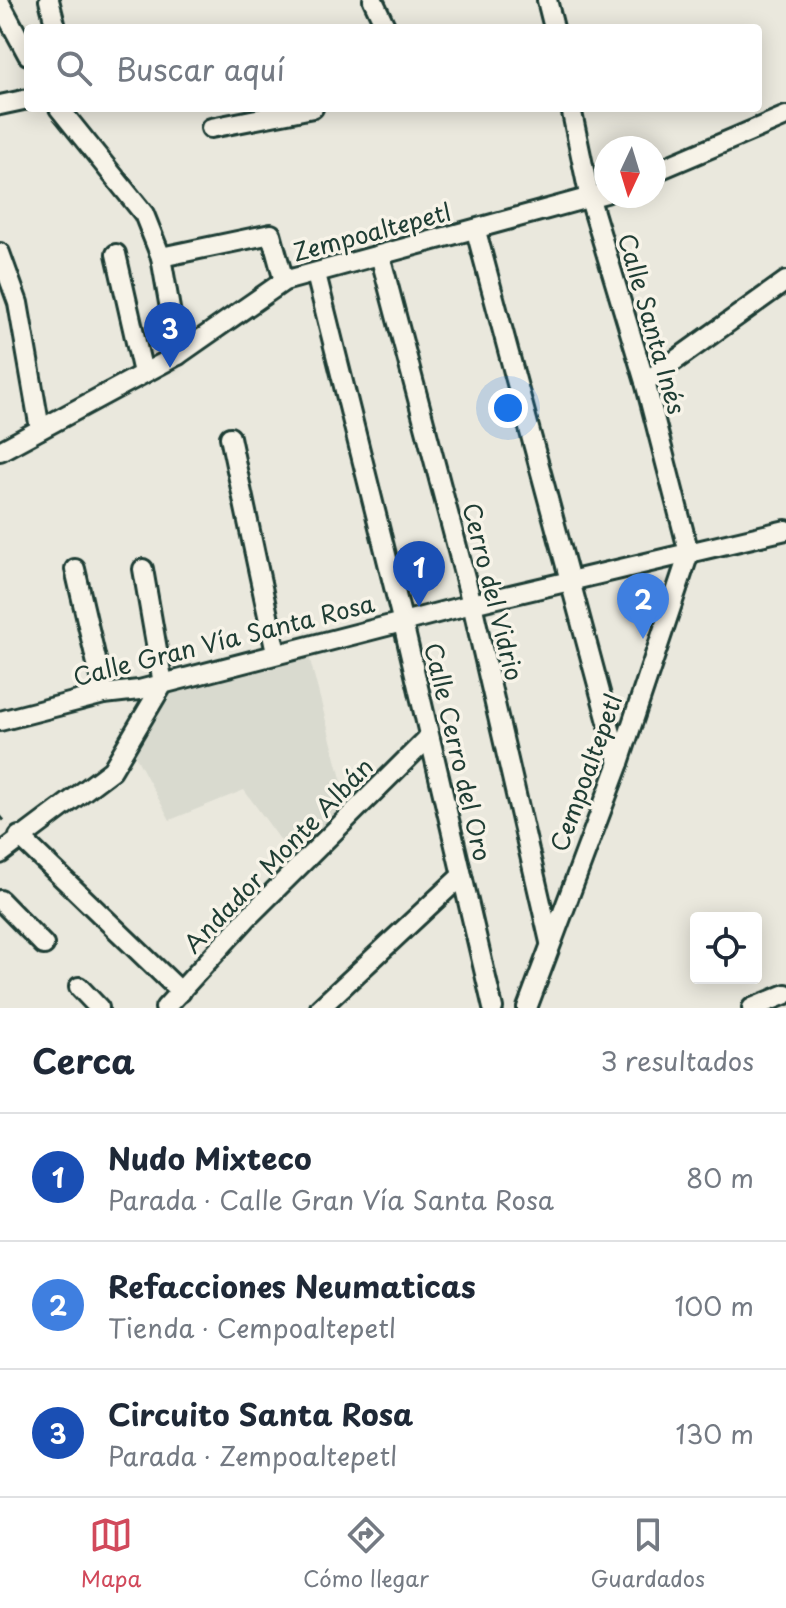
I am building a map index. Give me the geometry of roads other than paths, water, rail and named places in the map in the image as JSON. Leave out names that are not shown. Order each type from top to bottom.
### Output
[{"type":"street","points":[[49,0],[55,24]]},
{"type":"street","points":[[373,0],[384,24]]},
{"type":"street","points":[[547,0],[553,24]]},
{"type":"street","points":[[0,3],[24,48]]},
{"type":"street","points":[[0,105],[24,100]]},
{"type":"street","points":[[62,112],[144,214],[161,257],[178,355]]},
{"type":"street","points":[[73,112],[75,128]]},
{"type":"street","points":[[211,128],[293,112]]},
{"type":"street","name":"Calle Santa Inés","points":[[572,112],[594,183]]},
{"type":"street","points":[[666,167],[786,116]]},
{"type":"street","name":"Zempoaltepetl","points":[[0,451],[178,355],[284,281],[594,197]]},
{"type":"street","name":"Calle Santa Inés","points":[[601,208],[689,553]]},
{"type":"street","points":[[476,231],[619,763]]},
{"type":"street","points":[[161,257],[271,234],[284,281]]},
{"type":"street","points":[[0,253],[18,303],[40,429]]},
{"type":"street","points":[[116,254],[143,373]]},
{"type":"street","name":"Cerro del Vidrio","points":[[380,255],[472,604],[550,942]]},
{"type":"street","name":"Calle Cerro del Oro","points":[[316,274],[403,623],[493,1008]]},
{"type":"street","points":[[645,382],[786,281]]},
{"type":"street","points":[[230,437],[276,653]]},
{"type":"street","name":"Calle Gran Vía Santa Rosa","points":[[0,721],[104,694],[163,684],[472,604],[786,530]]},
{"type":"street","name":"Cempoaltepetl","points":[[527,1008],[619,763],[689,553]]},
{"type":"street","points":[[75,569],[104,694]]},
{"type":"street","points":[[0,854],[19,836],[112,770],[163,684],[143,569]]},
{"type":"street","name":"Andador Monte Albán","points":[[165,1008],[249,916],[428,738]]},
{"type":"street","points":[[19,836],[181,992]]},
{"type":"street","points":[[320,1008],[460,877]]},
{"type":"street","points":[[0,900],[44,945]]},
{"type":"street","points":[[79,987],[99,1008]]},
{"type":"street","points":[[752,1008],[786,994]]},
{"type":"place","name":"Circuito Santa Rosa","points":[[170,368]]},
{"type":"place","name":"Nudo Mixteco","points":[[419,607]]},
{"type":"place","name":"Refacciones Neumaticas","points":[[643,639]]}]
